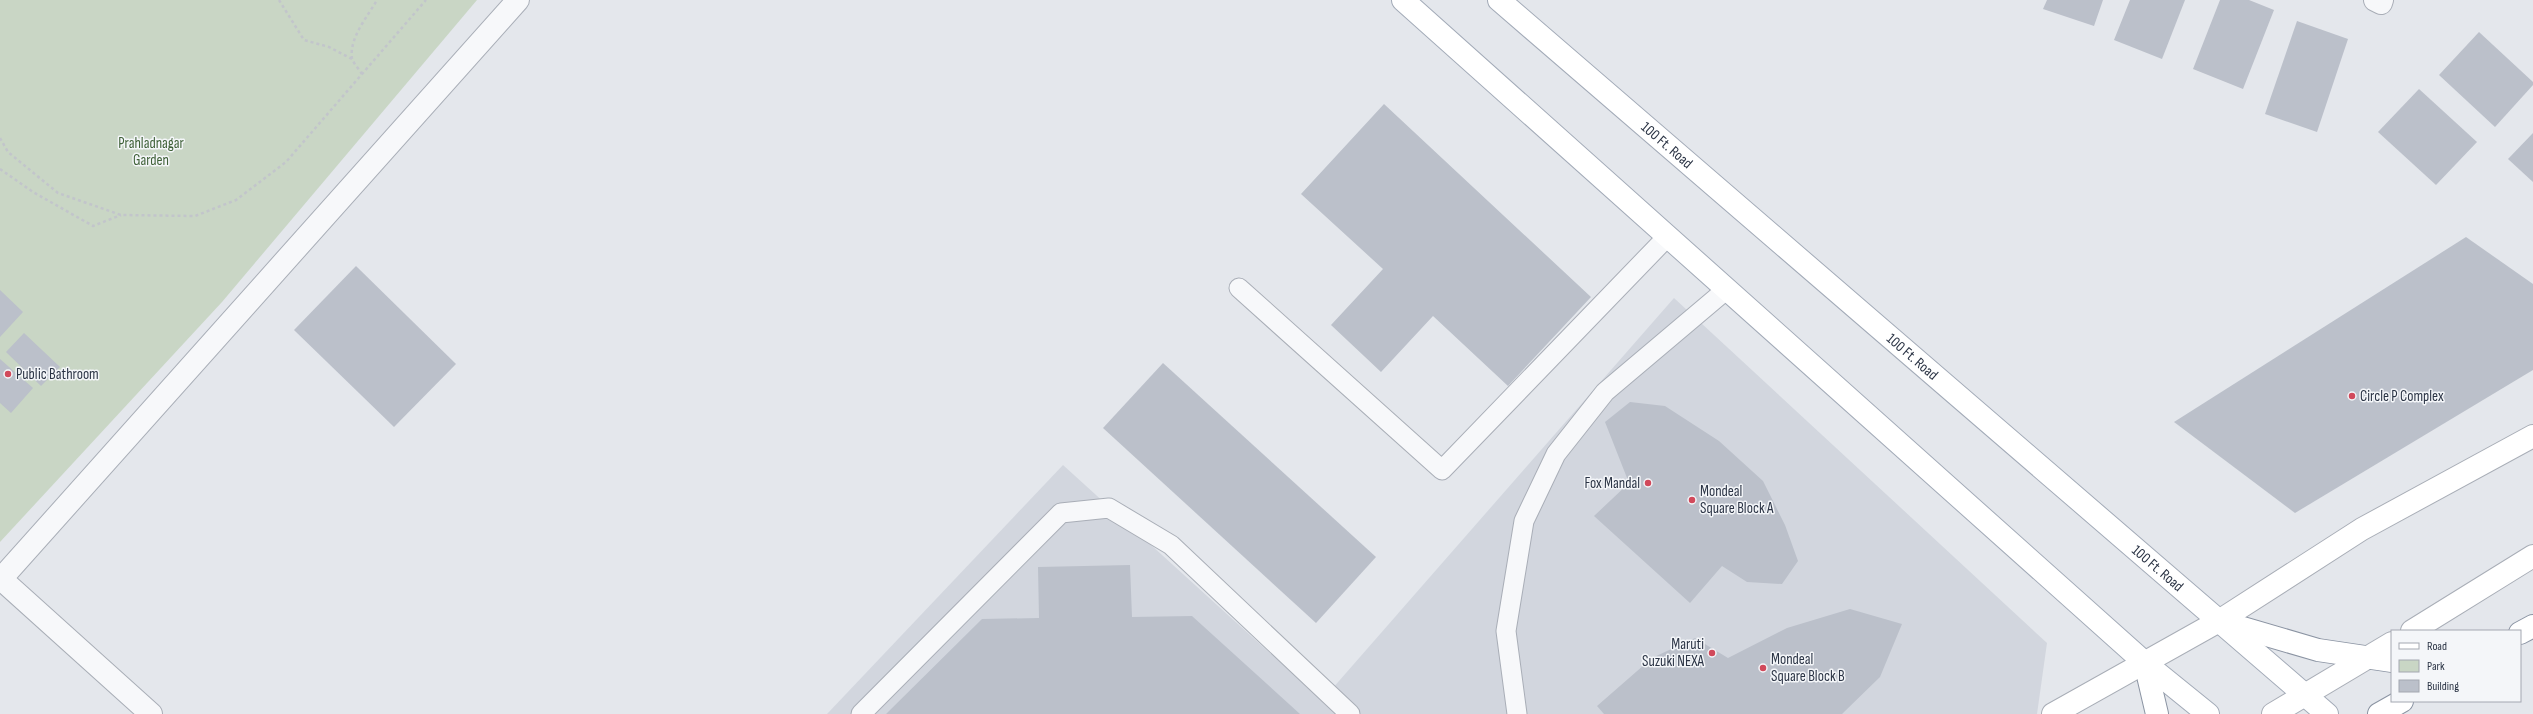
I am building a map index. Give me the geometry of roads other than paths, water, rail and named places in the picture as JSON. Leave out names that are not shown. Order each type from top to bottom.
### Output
[{"type":"main road","points":[[1403,0],[2145,663],[2208,714]]},
{"type":"main road","name":"100 Ft. Road","points":[[1499,0],[2327,714]]},
{"type":"main road","points":[[2053,714],[2219,621],[2362,529],[2533,436]]},
{"type":"main road","points":[[2414,630],[2533,556]]},
{"type":"main road","points":[[2219,621],[2318,650],[2391,661]]},
{"type":"main road","points":[[2521,632],[2533,626]]},
{"type":"main road","points":[[2273,714],[2391,644]]},
{"type":"main road","points":[[2145,663],[2157,714]]},
{"type":"main road","points":[[2379,714],[2400,702]]},
{"type":"street","points":[[151,714],[0,578],[518,0]]},
{"type":"street","points":[[2375,0],[2381,3],[2382,0]]},
{"type":"lane","points":[[1240,288],[1442,470],[1668,236]]},
{"type":"lane","points":[[1517,714],[1506,631],[1524,521],[1556,454],[1604,392],[1667,341],[1727,288]]},
{"type":"lane","points":[[861,714],[1061,513],[1109,508],[1171,545],[1350,714]]},
{"type":"place","name":"Public Bathroom","points":[[8,374]]},
{"type":"place","name":"Circle P Complex","points":[[2352,396]]},
{"type":"place","name":"Fox Mandal","points":[[1648,483]]},
{"type":"place","name":"Mondeal Square Block A","points":[[1692,500]]},
{"type":"place","name":"Maruti Suzuki NEXA","points":[[1712,653]]},
{"type":"place","name":"Mondeal Square Block B","points":[[1763,668]]},
{"type":"park label","name":"Prahladnagar Garden","points":[[151,152]]}]
